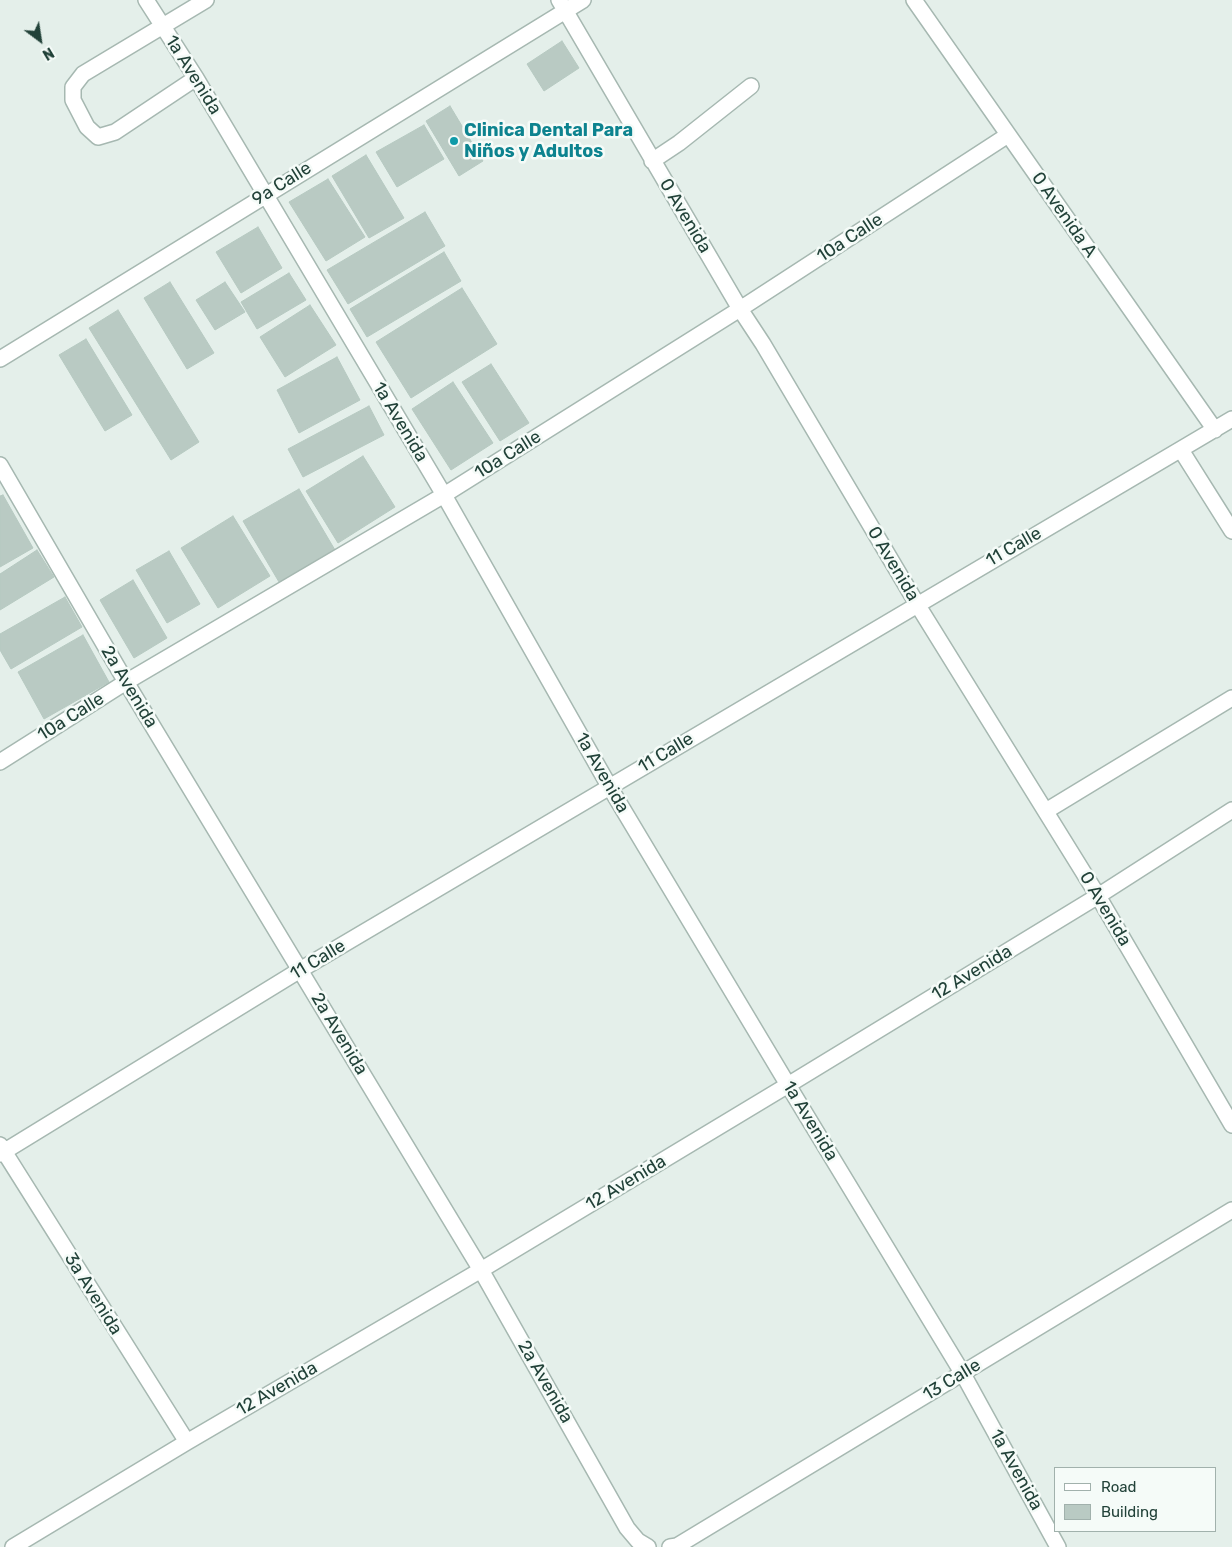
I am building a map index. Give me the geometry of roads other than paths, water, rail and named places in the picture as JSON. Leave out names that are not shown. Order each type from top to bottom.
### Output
[{"type":"street","name":"1a Avenida","points":[[146,0],[196,78],[444,496],[609,786],[963,1374],[1058,1547]]},
{"type":"street","points":[[196,78],[115,132],[98,137],[88,127],[73,100],[73,87],[83,74],[206,0]]},
{"type":"street","name":"9a Calle","points":[[0,359],[265,195],[562,5],[583,0]]},
{"type":"street","name":"0 Avenida A","points":[[914,0],[1215,430]]},
{"type":"street","name":"0 Avenida","points":[[562,5],[740,309],[917,604],[1098,896],[1232,1125]]},
{"type":"street","points":[[652,161],[679,143],[751,86]]},
{"type":"street","name":"10a Calle","points":[[0,762],[126,682],[444,496],[740,309],[1008,135]]},
{"type":"street","name":"11 Calle","points":[[1,1151],[609,786],[1232,419]]},
{"type":"street","points":[[1180,450],[1232,531]]},
{"type":"street","name":"2a Avenida","points":[[0,465],[126,682],[481,1270],[628,1528],[638,1541],[648,1547]]},
{"type":"street","points":[[1046,811],[1232,698]]},
{"type":"street","name":"12 Avenida","points":[[14,1547],[186,1442],[481,1270],[788,1085],[1098,896],[1232,810]]},
{"type":"street","name":"3a Avenida","points":[[1,1151],[186,1442]]},
{"type":"street","name":"13 Calle","points":[[670,1547],[677,1546],[1232,1210]]},
{"type":"place","name":"Clinica Dental Para Niños y Adultos","points":[[454,141]]}]
